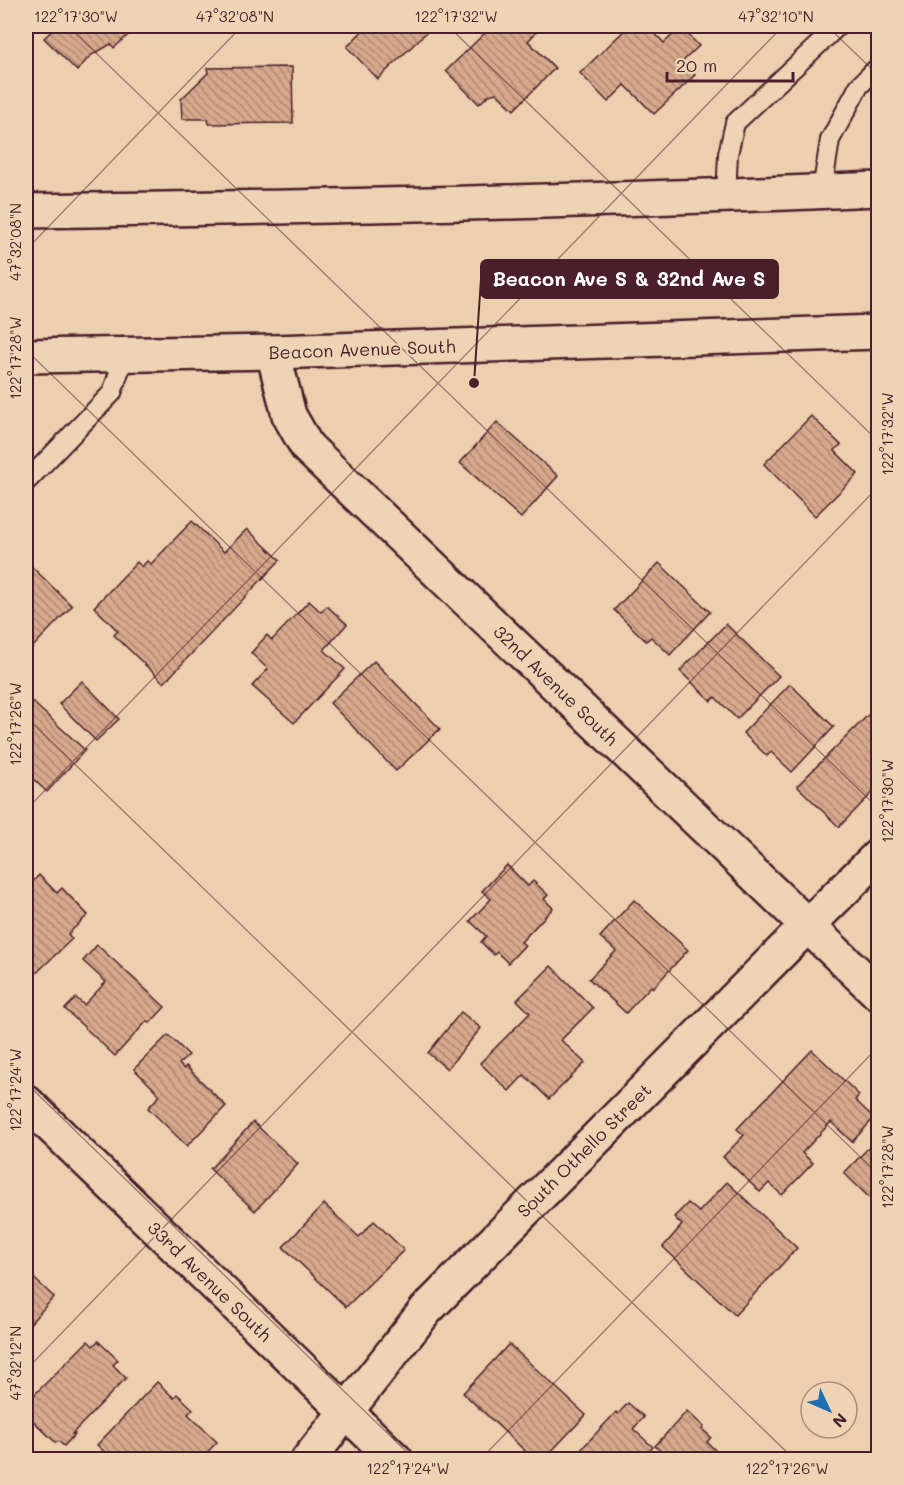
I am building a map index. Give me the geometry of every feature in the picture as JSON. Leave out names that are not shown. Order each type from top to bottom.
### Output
[{"type":"street","points":[[26,211],[308,207],[726,196],[879,189]]},
{"type":"street","name":"Beacon Avenue South","points":[[26,356],[273,352],[879,332]]},
{"type":"street","name":"32nd Avenue South","points":[[273,352],[289,415],[308,447],[879,993]]},
{"type":"street","name":"South Othello Street","points":[[308,1460],[426,1310],[879,856]]},
{"type":"street","name":"33rd Avenue South","points":[[26,1102],[396,1460]]},
{"type":"lane","points":[[726,196],[728,154],[735,123],[838,26]]},
{"type":"lane","points":[[822,192],[830,140],[859,86],[879,67]]},
{"type":"lane","points":[[26,482],[112,393],[125,354]]},
{"type":"building","points":[[57,26],[138,26],[114,48],[111,44],[90,56],[77,71],[44,38]]},
{"type":"building","points":[[361,26],[433,26],[378,79],[347,47],[364,29]]},
{"type":"building","points":[[492,26],[535,26],[539,29],[528,41],[555,68],[514,110],[496,93],[489,95],[479,104],[446,71]]},
{"type":"building","points":[[629,26],[648,26],[664,43],[681,27],[699,46],[682,62],[695,75],[654,114],[625,85],[608,102],[580,73]]},
{"type":"building","points":[[292,67],[293,123],[209,124],[208,119],[182,119],[181,99],[208,73],[207,68]]},
{"type":"building","points":[[811,416],[841,445],[834,450],[858,474],[815,516],[764,464]]},
{"type":"building","points":[[497,422],[558,476],[521,518],[460,463]]},
{"type":"building","points":[[192,521],[224,552],[247,529],[280,560],[164,683],[114,635],[118,631],[94,607],[137,562],[142,567],[147,561],[151,564]]},
{"type":"building","points":[[26,561],[72,606],[26,654]]},
{"type":"building","points":[[659,563],[710,612],[670,655],[651,637],[646,641],[614,610]]},
{"type":"building","points":[[309,601],[321,612],[327,606],[347,624],[324,650],[345,669],[294,723],[252,686],[268,669],[251,653],[267,635],[272,640]]},
{"type":"building","points":[[726,624],[779,676],[737,719],[715,697],[711,701],[680,671]]},
{"type":"building","points":[[374,661],[440,729],[396,771],[330,703]]},
{"type":"building","points":[[82,681],[119,719],[96,741],[59,704]]},
{"type":"building","points":[[790,684],[834,727],[792,772],[771,752],[767,756],[743,733]]},
{"type":"building","points":[[26,696],[85,750],[47,792],[26,772]]},
{"type":"building","points":[[870,713],[875,718],[878,714],[878,787],[839,827],[797,786]]},
{"type":"building","points":[[507,865],[528,886],[533,881],[548,895],[544,899],[553,908],[521,942],[525,945],[508,963],[497,952],[494,955],[481,942],[486,936],[470,921],[491,899],[482,891]]},
{"type":"building","points":[[39,875],[57,893],[62,888],[88,915],[68,934],[72,939],[29,980],[26,977],[26,888]]},
{"type":"building","points":[[634,900],[688,950],[626,1013],[589,979],[616,951],[600,937]]},
{"type":"building","points":[[97,945],[165,1007],[150,1023],[147,1021],[115,1056],[65,1009],[76,998],[84,1005],[106,982],[83,961]]},
{"type":"building","points":[[551,966],[593,1008],[561,1040],[585,1063],[549,1099],[524,1075],[509,1091],[480,1063],[530,1013],[517,1000]]},
{"type":"building","points":[[461,1012],[481,1028],[447,1069],[428,1053]]},
{"type":"building","points":[[168,1035],[189,1055],[179,1064],[184,1069],[186,1066],[226,1106],[187,1146],[148,1108],[160,1095],[134,1069]]},
{"type":"building","points":[[812,1050],[859,1095],[855,1100],[874,1118],[852,1142],[831,1122],[802,1153],[813,1163],[782,1195],[769,1183],[760,1192],[723,1157],[744,1135],[737,1129]]},
{"type":"building","points":[[253,1122],[298,1164],[255,1211],[210,1169]]},
{"type":"building","points":[[878,1138],[878,1206],[844,1173]]},
{"type":"building","points":[[727,1182],[797,1248],[735,1315],[663,1247],[682,1225],[674,1217],[688,1203],[699,1212]]},
{"type":"building","points":[[324,1204],[359,1237],[374,1221],[404,1250],[346,1307],[283,1247]]},
{"type":"building","points":[[26,1271],[54,1297],[26,1328]]},
{"type":"building","points":[[88,1341],[93,1346],[98,1341],[118,1360],[113,1365],[126,1378],[72,1434],[75,1434],[64,1446],[58,1441],[56,1443],[26,1414],[26,1403]]},
{"type":"building","points":[[509,1344],[586,1415],[543,1460],[535,1460],[463,1393]]},
{"type":"building","points":[[157,1382],[174,1398],[177,1394],[193,1409],[188,1414],[217,1442],[200,1460],[113,1460],[97,1445]]},
{"type":"building","points":[[628,1403],[644,1417],[633,1429],[653,1447],[641,1460],[571,1460],[616,1412],[618,1414]]},
{"type":"building","points":[[687,1411],[711,1437],[707,1442],[716,1451],[709,1460],[687,1460],[682,1455],[678,1460],[670,1460],[655,1446]]},
{"type":"building","points":[[725,1452],[734,1460],[718,1460]]},
{"type":"place","name":"Beacon Ave S & 32nd Ave S","points":[[474,383]]}]
